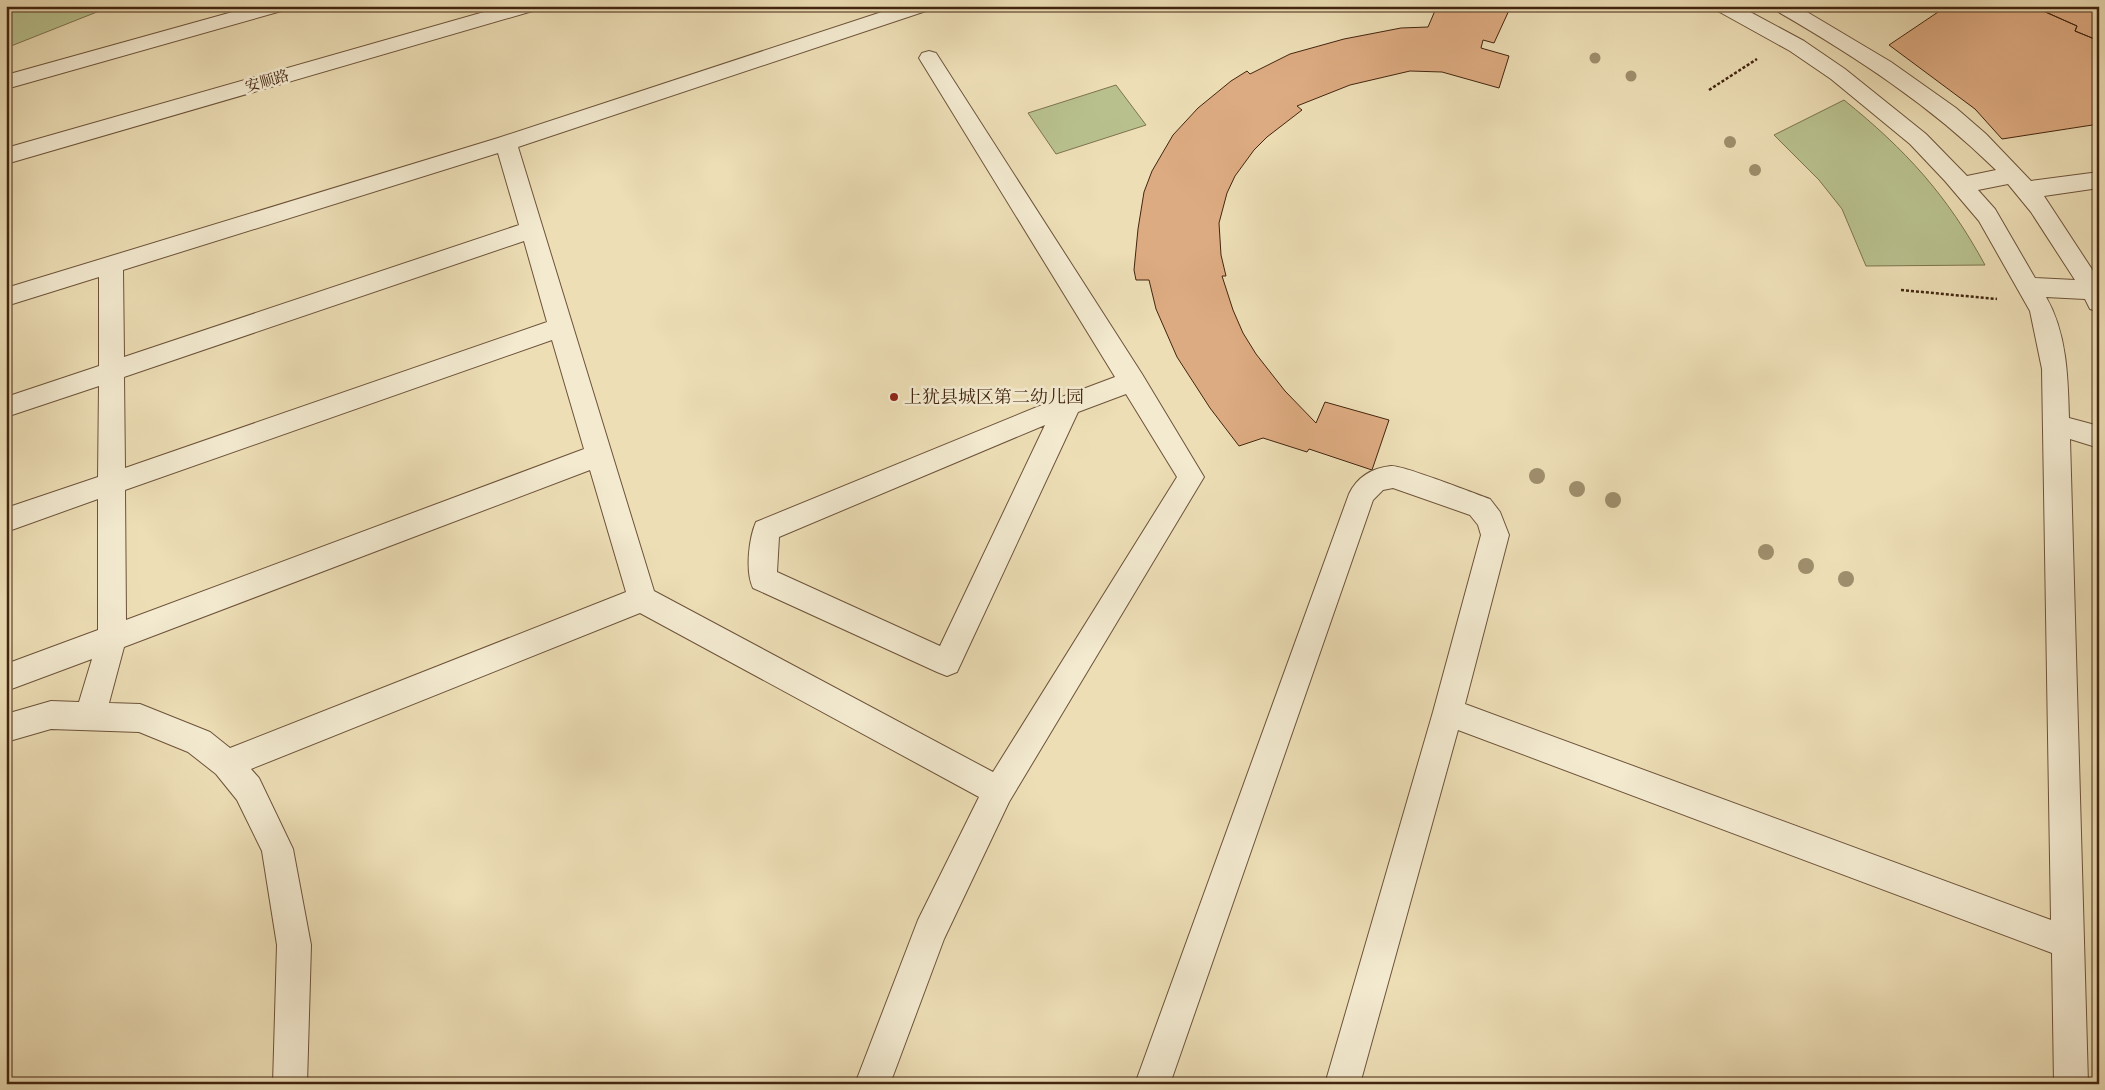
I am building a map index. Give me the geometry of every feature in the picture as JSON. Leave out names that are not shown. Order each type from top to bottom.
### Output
[{"type":"street","points":[[6,82],[278,6]]},
{"type":"street","name":"安顺路","points":[[6,156],[528,6]]},
{"type":"street","points":[[6,297],[506,143],[922,6]]},
{"type":"street","points":[[1723,6],[1786,40],[1871,100],[1918,139],[1962,185],[1987,215],[2042,311],[2056,369],[2071,1084]]},
{"type":"street","points":[[1782,6],[1876,60],[1933,102],[2019,182],[2068,250],[2096,296]]},
{"type":"street","points":[[872,1084],[930,932],[998,791],[1191,476],[929,58]]},
{"type":"street","points":[[506,143],[642,599],[998,791]]},
{"type":"street","points":[[1962,185],[2099,180]]},
{"type":"street","points":[[6,407],[533,229]]},
{"type":"street","points":[[90,716],[112,638],[110,372],[112,264]]},
{"type":"street","points":[[2033,295],[2096,296]]},
{"type":"street","points":[[6,520],[561,327]]},
{"type":"street","points":[[1068,405],[947,663],[763,579],[766,530],[1068,405],[1133,381]]},
{"type":"street","points":[[2057,425],[2099,437]]},
{"type":"street","points":[[6,678],[599,455]]},
{"type":"street","points":[[1152,1084],[1362,494],[1375,481],[1393,477],[1480,507],[1490,520],[1495,535],[1448,712],[1342,1084]]},
{"type":"street","points":[[228,764],[642,599]]},
{"type":"street","points":[[1448,712],[2068,943]]},
{"type":"street","points":[[6,728],[51,715],[140,718],[199,742],[228,764],[248,789],[277,849],[294,945],[290,1084]]},
{"type":"path","points":[[1709,90],[1786,40]]},
{"type":"path","points":[[1901,290],[2033,295]]},
{"type":"green space","points":[[6,6],[112,6],[6,48]]},
{"type":"green space","points":[[1116,85],[1146,125],[1056,154],[1028,113]]},
{"type":"green space","points":[[1844,100],[1887,137],[1923,175],[1956,217],[1985,265],[1866,266],[1842,209],[1819,180],[1774,135]]},
{"type":"building","points":[[1437,6],[1511,6],[1494,43],[1483,40],[1481,48],[1509,56],[1499,88],[1442,72],[1410,71],[1350,85],[1297,106],[1302,110],[1267,137],[1254,150],[1235,176],[1227,193],[1219,223],[1221,255],[1226,276],[1222,276],[1233,310],[1243,333],[1256,354],[1285,391],[1316,423],[1325,402],[1389,420],[1372,470],[1309,449],[1307,452],[1263,438],[1239,446],[1210,408],[1177,357],[1156,309],[1149,280],[1136,280],[1134,270],[1138,229],[1144,192],[1152,171],[1173,135],[1198,108],[1231,81],[1247,71],[1250,74],[1290,54],[1344,39],[1401,28],[1428,27]]},
{"type":"building","points":[[1947,6],[2099,6],[2099,124],[2002,139],[1975,109],[1889,45]]},
{"type":"building","points":[[2032,6],[2099,6],[2099,37],[2097,40],[2075,31],[2077,26]]},
{"type":"building","points":[[2032,6],[2099,6],[2099,37],[2097,40],[2075,31],[2077,26]]},
{"type":"place","name":"上犹县城区第二幼儿园","points":[[894,397]]}]
